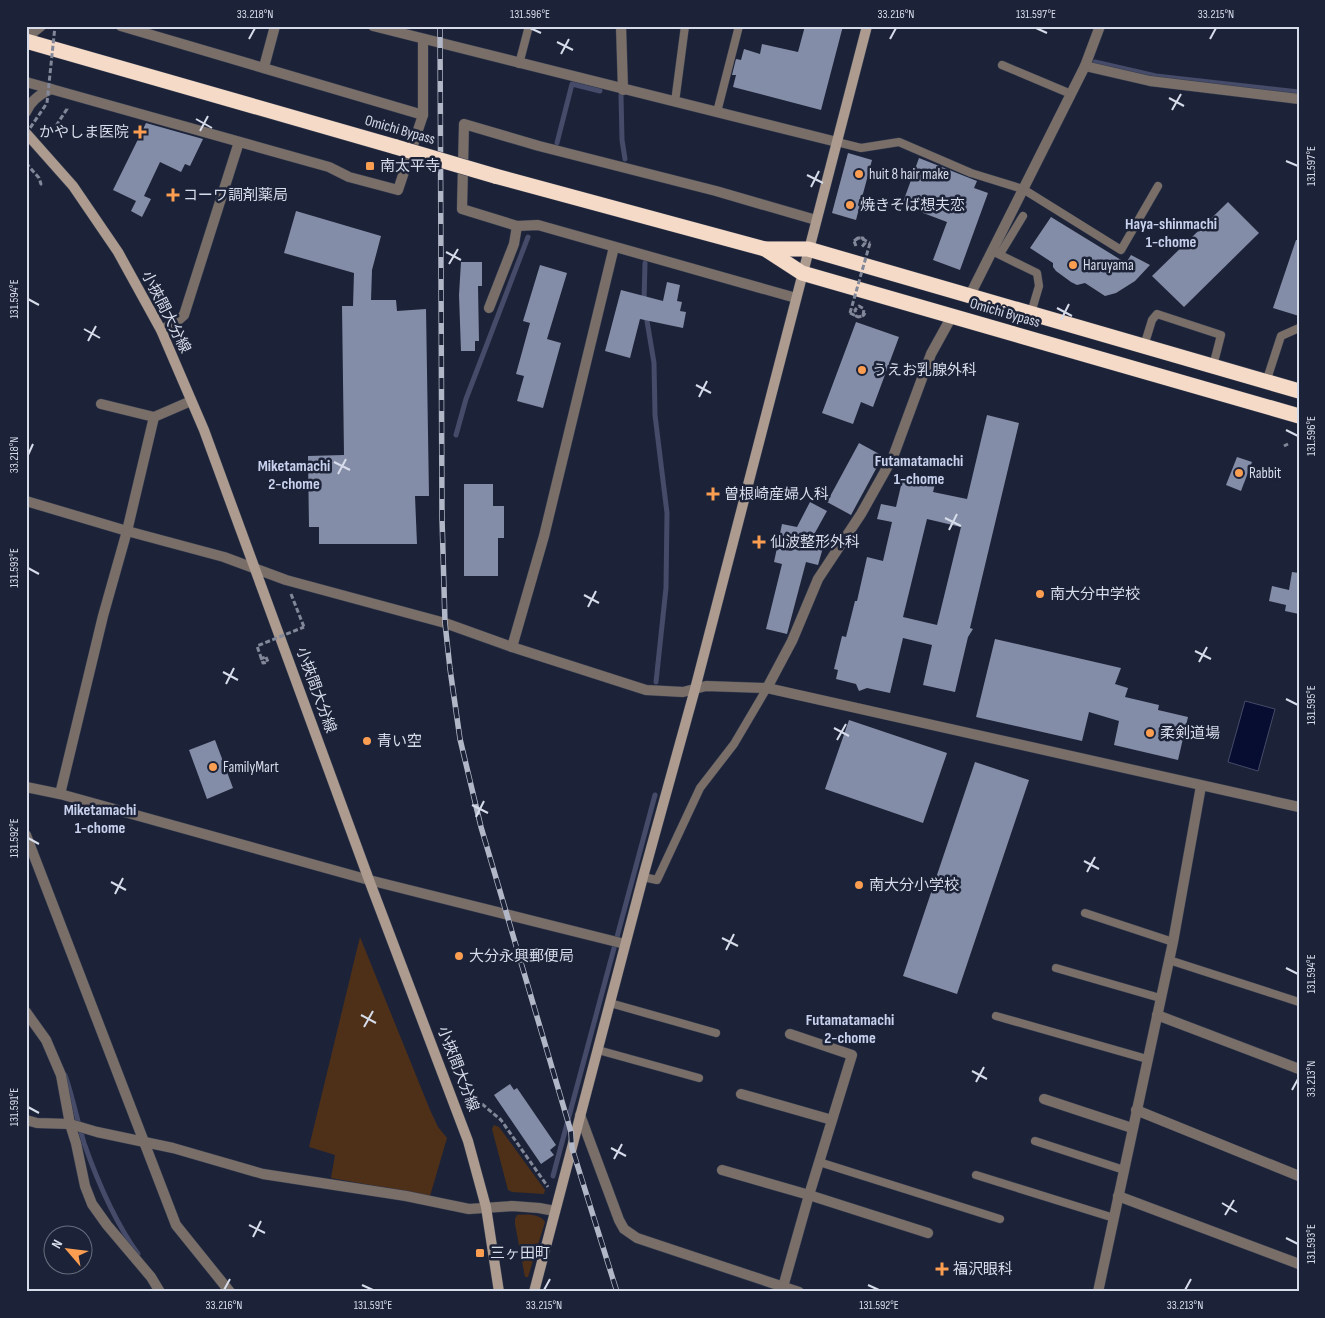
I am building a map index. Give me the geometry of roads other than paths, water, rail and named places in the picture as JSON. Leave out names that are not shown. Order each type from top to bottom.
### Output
[{"type":"highway","name":"Omichi Bypass","points":[[26,39],[494,176],[765,249],[808,249],[1299,391]]},
{"type":"highway","name":"Omichi Bypass","points":[[765,249],[802,273],[1299,416]]},
{"type":"street","points":[[26,39],[41,26]]},
{"type":"street","points":[[121,26],[423,115]]},
{"type":"street","points":[[264,67],[275,26]]},
{"type":"street","points":[[373,26],[622,90],[837,142]]},
{"type":"street","points":[[621,26],[622,90]]},
{"type":"street","points":[[534,1292],[643,877],[695,689],[867,26]]},
{"type":"street","points":[[970,295],[996,252],[1023,189],[1085,66],[1100,26]]},
{"type":"street","points":[[26,82],[329,168],[348,177],[398,190],[423,115],[423,39]]},
{"type":"street","points":[[1085,66],[1150,82],[1299,99]]},
{"type":"street","points":[[26,112],[39,95],[51,89]]},
{"type":"street","points":[[796,298],[538,225],[517,226],[462,209],[464,124],[539,146],[716,191],[816,220]]},
{"type":"street","name":"小挾間大分線","points":[[26,134],[73,186],[118,252],[161,330],[192,401],[256,568],[370,880],[456,1105],[468,1140],[486,1207],[499,1292]]},
{"type":"street","points":[[161,330],[175,323],[184,315],[239,142]]},
{"type":"street","points":[[489,308],[514,244],[517,226]]},
{"type":"street","points":[[512,647],[544,536],[614,247]]},
{"type":"street","points":[[767,688],[792,641],[818,579],[861,514],[893,457],[931,354],[952,316]]},
{"type":"street","points":[[101,404],[154,417],[192,401]]},
{"type":"street","points":[[60,794],[154,417]]},
{"type":"street","points":[[26,501],[224,557],[286,580],[445,623],[512,647],[646,690],[684,692],[706,686],[767,688],[1299,807]]},
{"type":"street","points":[[1098,1292],[1169,960],[1201,786]]},
{"type":"street","points":[[26,787],[60,794],[370,880],[626,944]]},
{"type":"street","points":[[26,835],[176,1225],[230,1292]]},
{"type":"street","points":[[26,1012],[46,1040],[61,1075],[70,1124],[85,1186],[92,1204],[107,1225],[151,1277],[160,1292]]},
{"type":"street","points":[[1156,1016],[1299,1069]]},
{"type":"street","points":[[783,1287],[852,1055],[790,1034]]},
{"type":"street","points":[[741,1094],[832,1120]]},
{"type":"street","points":[[1044,1099],[1132,1128]]},
{"type":"street","points":[[1136,1110],[1299,1176]]},
{"type":"street","points":[[580,1115],[624,1229],[637,1238],[795,1291]]},
{"type":"street","points":[[26,1120],[37,1123],[70,1124],[173,1148],[263,1174],[406,1196],[469,1210],[478,1210],[486,1207],[516,1206],[555,1211]]},
{"type":"street","points":[[722,1170],[809,1195],[928,1233]]},
{"type":"street","points":[[1118,1196],[1299,1264]]},
{"type":"lane","points":[[519,64],[529,26]]},
{"type":"lane","points":[[676,102],[685,26]]},
{"type":"lane","points":[[717,112],[739,26]]},
{"type":"lane","points":[[1002,65],[1071,94]]},
{"type":"lane","points":[[837,142],[861,148],[899,142],[971,173],[1023,189],[1121,250],[1158,186]]},
{"type":"lane","points":[[1023,216],[996,252],[1037,273],[1039,286],[1032,313]]},
{"type":"lane","points":[[1144,346],[1152,320],[1157,314],[1221,334],[1213,366]]},
{"type":"lane","points":[[1266,382],[1281,336],[1299,328]]},
{"type":"lane","points":[[643,877],[657,880],[700,788],[734,744],[767,688]]},
{"type":"lane","points":[[1085,913],[1172,942]]},
{"type":"lane","points":[[1169,960],[1299,1002]]},
{"type":"lane","points":[[1056,968],[1160,998]]},
{"type":"lane","points":[[610,1002],[716,1033]]},
{"type":"lane","points":[[996,1016],[1147,1059]]},
{"type":"lane","points":[[598,1050],[699,1078]]},
{"type":"lane","points":[[1035,1141],[1124,1170]]},
{"type":"lane","points":[[819,1162],[1000,1219]]},
{"type":"lane","points":[[976,1175],[1114,1218]]},
{"type":"water","points":[[1245,701],[1275,709],[1258,771],[1228,762]]},
{"type":"waterway","points":[[1095,62],[1156,76],[1299,92]]},
{"type":"waterway","points":[[557,143],[572,84],[600,91]]},
{"type":"waterway","points":[[621,95],[622,140],[625,159]]},
{"type":"waterway","points":[[456,435],[466,399],[528,237]]},
{"type":"waterway","points":[[644,301],[645,263]]},
{"type":"waterway","points":[[646,315],[654,363],[655,415],[667,513],[666,588],[656,682]]},
{"type":"waterway","points":[[553,1176],[655,795]]},
{"type":"waterway","points":[[65,1075],[84,1143],[95,1171],[114,1215],[138,1254]]},
{"type":"railway","points":[[440,26],[442,518],[445,623],[450,669],[460,739],[481,827],[571,1132],[572,1148],[617,1292]]},
{"type":"place","name":"かやしま医院","points":[[140,132]]},
{"type":"place","name":"南太平寺","points":[[370,166]]},
{"type":"place","name":"huit 8 hair make","points":[[859,174]]},
{"type":"place","name":"コーワ調剤薬局","points":[[173,195]]},
{"type":"place","name":"焼きそば想夫恋","points":[[850,205]]},
{"type":"place","name":"Haruyama","points":[[1073,265]]},
{"type":"place","name":"うえお乳腺外科","points":[[862,370]]},
{"type":"place","name":"Rabbit","points":[[1239,473]]},
{"type":"place","name":"曽根崎産婦人科","points":[[713,494]]},
{"type":"place","name":"仙波整形外科","points":[[759,542]]},
{"type":"place","name":"南大分中学校","points":[[1040,594]]},
{"type":"place","name":"柔剣道場","points":[[1150,733]]},
{"type":"place","name":"青い空","points":[[367,741]]},
{"type":"place","name":"FamilyMart","points":[[213,767]]},
{"type":"place","name":"南大分小学校","points":[[859,885]]},
{"type":"place","name":"大分永興郵便局","points":[[459,956]]},
{"type":"place","name":"三ヶ田町","points":[[480,1253]]},
{"type":"place","name":"福沢眼科","points":[[942,1269]]},
{"type":"district","name":"Haya-shinmachi 1-chome","points":[[1171,233]]},
{"type":"district","name":"Futamatamachi 1-chome","points":[[919,470]]},
{"type":"district","name":"Miketamachi 2-chome","points":[[294,475]]},
{"type":"district","name":"Miketamachi 1-chome","points":[[100,819]]},
{"type":"district","name":"Futamatamachi 2-chome","points":[[850,1029]]}]
